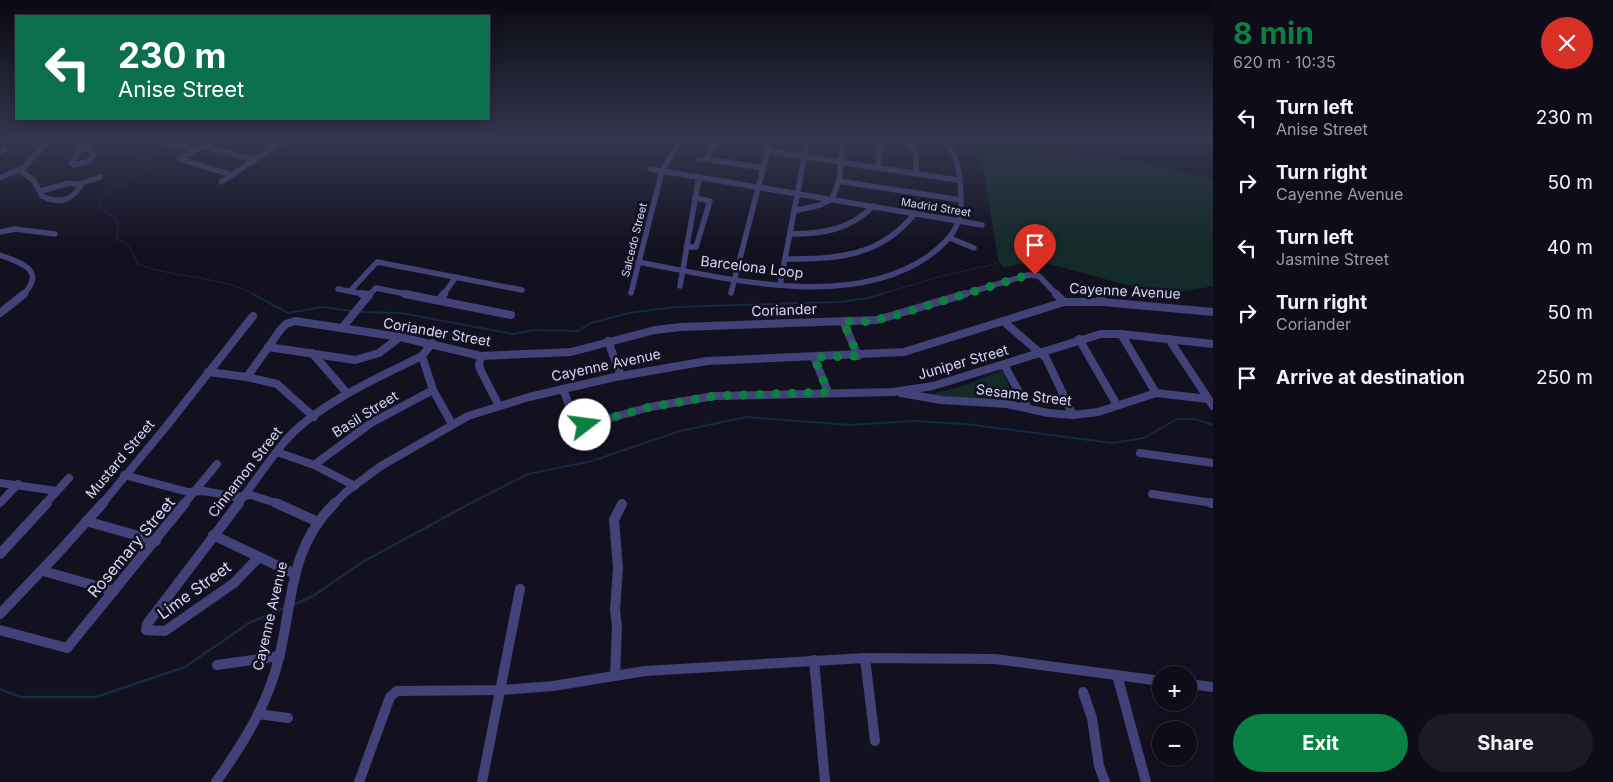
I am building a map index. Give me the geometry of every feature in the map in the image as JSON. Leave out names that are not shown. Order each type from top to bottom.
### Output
[{"type":"street","points":[[28,174],[32,177],[42,196],[63,204],[76,194],[81,185],[79,184]]},
{"type":"street","points":[[221,182],[231,174]]},
{"type":"street","name":"Salcedo Street","points":[[632,293],[638,262],[661,174]]},
{"type":"street","name":"Madrid Street","points":[[684,174],[982,225]]},
{"type":"street","points":[[731,293],[761,174]]},
{"type":"street","points":[[780,285],[801,174]]},
{"type":"street","points":[[794,211],[832,200],[839,174]]},
{"type":"street","points":[[919,174],[958,180]]},
{"type":"street","points":[[957,174],[961,200],[961,221]]},
{"type":"street","points":[[41,191],[60,185],[79,184],[100,177]]},
{"type":"street","points":[[680,286],[699,177]]},
{"type":"street","points":[[839,181],[961,200]]},
{"type":"street","points":[[695,198],[710,201],[718,198]]},
{"type":"street","points":[[686,247],[696,247],[710,201]]},
{"type":"street","points":[[790,234],[812,234],[852,224],[866,215],[873,206]]},
{"type":"street","points":[[785,259],[837,257],[861,252],[882,244],[898,234],[915,213]]},
{"type":"street","name":"Barcelona Loop","points":[[638,262],[780,285],[816,286],[851,284],[885,277],[911,268],[933,255],[950,238],[961,221]]},
{"type":"street","points":[[0,232],[11,227],[55,234]]},
{"type":"street","points":[[950,238],[974,248]]},
{"type":"street","points":[[0,255],[31,268],[34,275],[33,283],[23,296],[0,314]]},
{"type":"street","points":[[350,292],[376,262],[522,290]]},
{"type":"street","points":[[1043,267],[1039,276],[1064,302]]},
{"type":"street","name":"Coriander","points":[[608,341],[681,327],[843,321],[863,322],[890,317],[1028,275],[1039,276]]},
{"type":"street","points":[[439,300],[456,277]]},
{"type":"street","points":[[1095,287],[1103,302]]},
{"type":"street","points":[[342,328],[376,288],[511,315]]},
{"type":"street","points":[[338,289],[369,295]]},
{"type":"street","name":"Cayenne Avenue","points":[[216,782],[246,739],[258,714],[280,656],[295,574],[306,541],[318,522],[338,500],[386,463],[452,424],[499,406],[563,389],[621,376],[707,361],[858,356],[912,350],[1064,302],[1103,302],[1213,312]]},
{"type":"street","name":"Mustard Street","points":[[0,614],[43,571],[124,475],[152,445],[237,334],[254,316]]},
{"type":"street","points":[[843,321],[858,356]]},
{"type":"street","points":[[1004,321],[1046,358],[1073,415]]},
{"type":"street","name":"Coriander Street","points":[[268,347],[281,329],[290,322],[400,337],[481,356],[571,352],[608,341]]},
{"type":"street","name":"Juniper Street","points":[[563,389],[574,419],[580,425],[650,407],[714,396],[893,392],[933,386],[1004,365],[1040,351],[1101,334],[1121,334],[1213,344]]},
{"type":"street","points":[[1121,334],[1156,393]]},
{"type":"street","points":[[247,377],[268,347],[360,360],[384,351],[400,337]]},
{"type":"street","points":[[1080,339],[1117,405]]},
{"type":"street","points":[[1168,339],[1211,402]]},
{"type":"street","points":[[608,341],[621,376]]},
{"type":"street","points":[[432,344],[422,356],[433,390],[452,424]]},
{"type":"street","points":[[312,353],[347,393]]},
{"type":"street","name":"Cinnamon Street","points":[[147,624],[287,439],[347,393],[422,356]]},
{"type":"street","points":[[481,356],[479,365],[481,371],[499,406]]},
{"type":"street","points":[[814,357],[828,392]]},
{"type":"street","points":[[1004,365],[1028,408]]},
{"type":"street","points":[[208,372],[247,377],[277,384],[314,417]]},
{"type":"street","name":"Basil Street","points":[[314,465],[371,422],[433,390]]},
{"type":"street","name":"Sesame Street","points":[[893,392],[941,400],[1007,404],[1048,413],[1073,415],[1098,412],[1156,393],[1211,402]]},
{"type":"street","points":[[277,452],[314,465],[355,486]]},
{"type":"street","points":[[1140,453],[1213,463]]},
{"type":"street","name":"Rosemary Street","points":[[0,630],[67,648],[217,464]]},
{"type":"street","points":[[124,475],[188,492],[197,490],[236,497],[251,495],[270,500],[318,522]]},
{"type":"street","points":[[0,554],[69,478]]},
{"type":"street","points":[[0,483],[18,484],[56,491]]},
{"type":"street","points":[[0,503],[18,484]]},
{"type":"street","points":[[1152,494],[1213,503]]},
{"type":"street","points":[[615,676],[617,627],[615,610],[618,568],[614,520],[622,504]]},
{"type":"street","points":[[86,521],[156,541]]},
{"type":"street","points":[[213,535],[295,574]]},
{"type":"street","name":"Lime Street","points":[[147,624],[146,630],[165,631],[234,583],[259,557]]},
{"type":"street","points":[[43,571],[114,591]]},
{"type":"street","points":[[482,782],[520,589]]},
{"type":"street","points":[[217,664],[280,656]]},
{"type":"street","points":[[359,782],[390,697],[397,691],[501,690],[553,686],[645,671],[865,658],[995,659],[1152,680]]},
{"type":"street","points":[[865,658],[875,741]]},
{"type":"street","points":[[814,660],[825,782]]},
{"type":"street","points":[[1117,675],[1146,782]]},
{"type":"street","points":[[1197,685],[1213,687]]},
{"type":"street","points":[[1083,692],[1092,718],[1099,766],[1105,782]]},
{"type":"street","points":[[258,714],[288,718]]},
{"type":"green space","points":[[984,174],[1193,174],[1213,179],[1213,286],[1163,295],[1035,260],[1004,268],[998,259]]},
{"type":"green space","points":[[1002,370],[1016,402],[933,396],[935,393],[963,386]]},
{"type":"waterway","points":[[139,174],[108,192],[97,205],[114,217],[119,227],[116,233],[117,239],[130,246],[138,264],[152,269],[212,280],[254,295]]},
{"type":"waterway","points":[[878,295],[942,276],[991,265],[1022,253],[1044,255],[1132,281],[1165,287],[1213,280]]},
{"type":"waterway","points":[[359,312],[401,313],[513,334],[533,330],[578,331],[591,323],[629,313],[675,307],[839,302],[882,294]]},
{"type":"waterway","points":[[254,295],[288,313],[323,307],[352,311]]},
{"type":"waterway","points":[[469,504],[528,474],[592,461],[680,431],[746,417],[850,425],[912,421],[966,424],[1112,443],[1144,438],[1177,419],[1195,419],[1213,425]]},
{"type":"waterway","points":[[293,605],[313,596],[361,563],[471,503]]},
{"type":"waterway","points":[[0,689],[20,697],[96,697],[185,667],[249,623],[284,608]]},
{"type":"route","points":[[585,425],[650,407],[714,396],[828,392],[814,357],[858,356],[843,321],[863,322],[890,317],[1028,275],[1035,275]]}]
